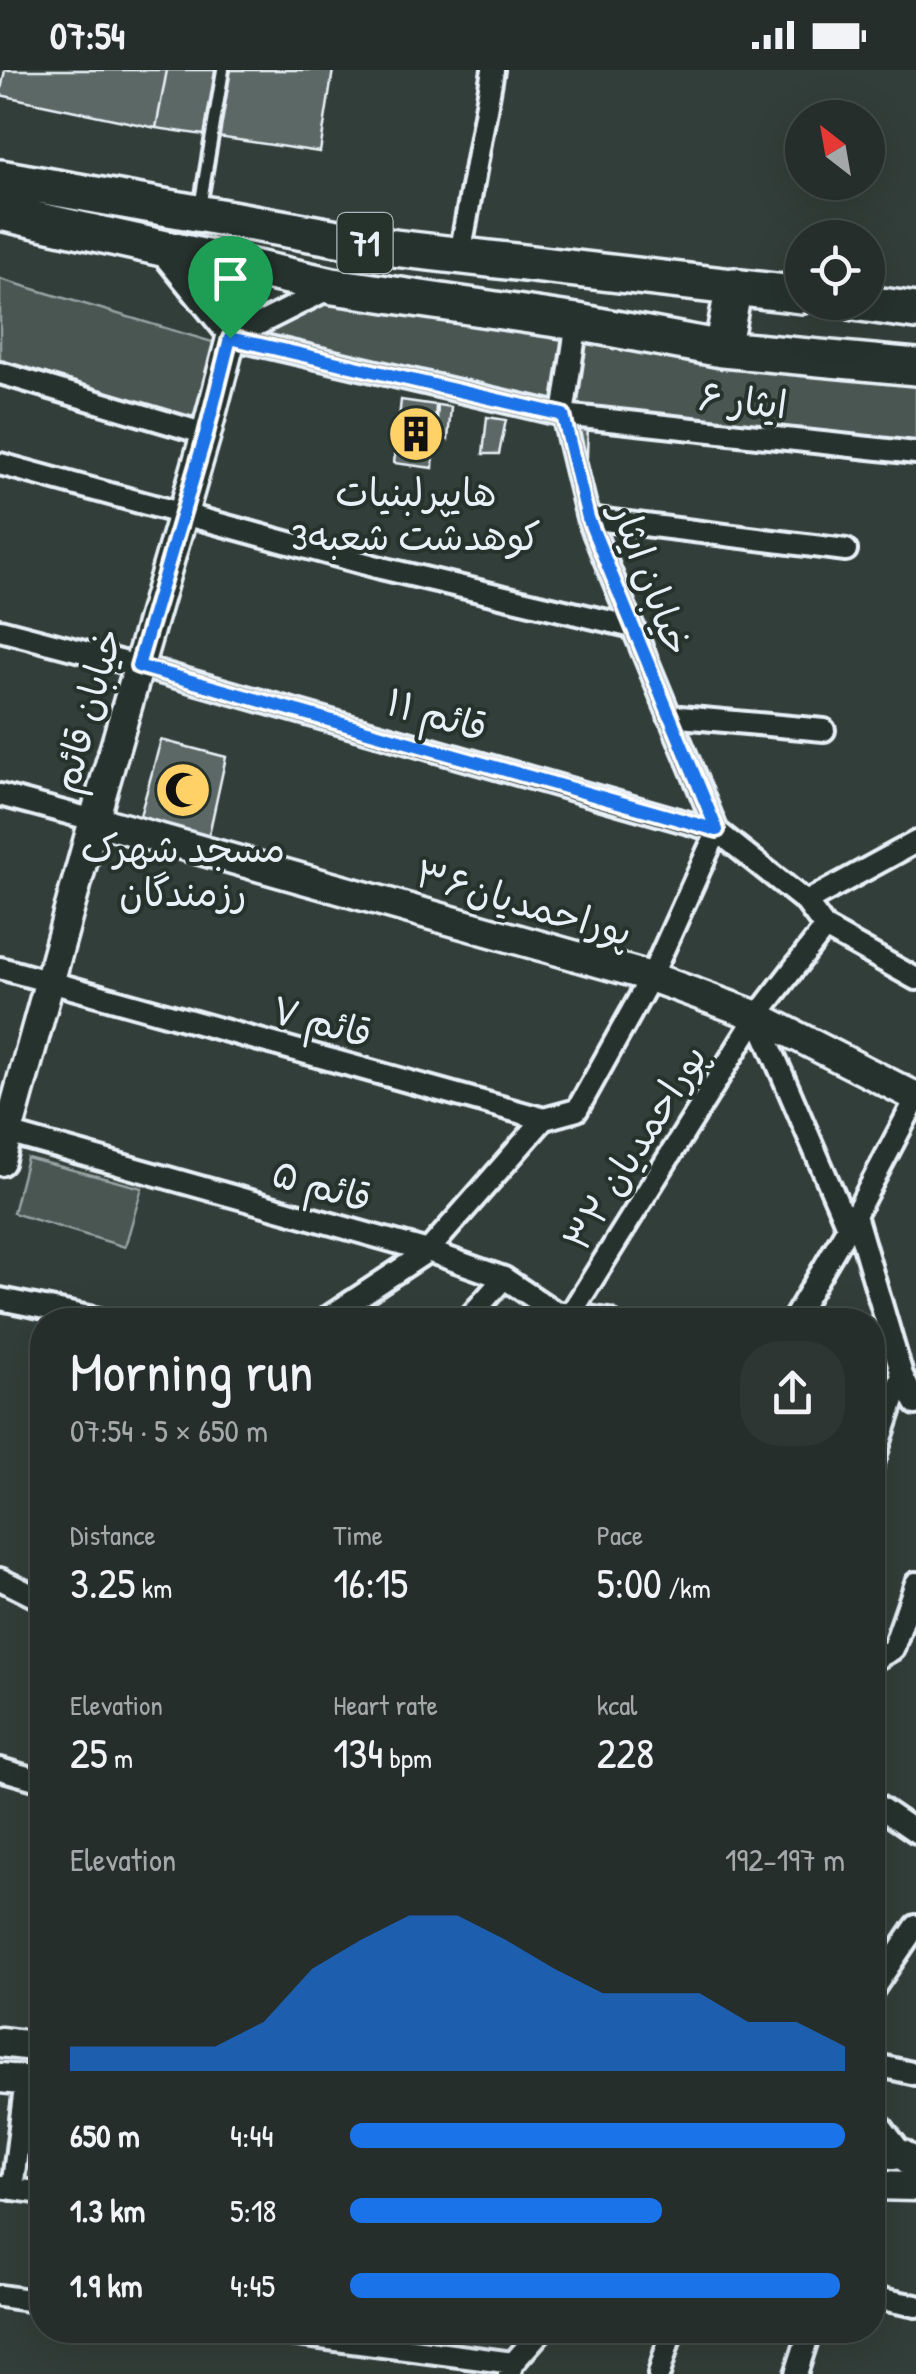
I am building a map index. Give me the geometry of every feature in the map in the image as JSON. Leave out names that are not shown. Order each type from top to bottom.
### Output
[{"type":"highway","name":"71","points":[[0,178],[394,248],[785,293]]},
{"type":"highway","name":"71","points":[[0,212],[333,286],[577,322],[722,349],[916,366]]},
{"type":"highway","points":[[722,349],[734,286]]},
{"type":"highway","points":[[885,306],[916,311]]},
{"type":"street","points":[[460,255],[493,70]]},
{"type":"street","points":[[155,244],[230,338],[333,286]]},
{"type":"street","name":"خیابان ایثار","points":[[577,322],[563,415],[588,518],[632,626],[717,830],[732,846],[806,902],[825,928]]},
{"type":"street","name":"ایثار ۶","points":[[230,338],[563,415],[916,454]]},
{"type":"street","name":"خیابان قائم","points":[[0,1161],[230,338]]},
{"type":"street","points":[[0,373],[206,434]]},
{"type":"street","points":[[0,464],[381,568],[632,626]]},
{"type":"street","points":[[588,518],[846,550]]},
{"type":"street","name":"قائم ۱۱","points":[[0,630],[717,830]]},
{"type":"street","points":[[670,716],[824,730]]},
{"type":"street","points":[[0,795],[94,820]]},
{"type":"street","name":"پوراحمدیان۳۶","points":[[94,820],[651,977],[757,1016],[916,1098]]},
{"type":"street","points":[[651,977],[717,830]]},
{"type":"street","points":[[806,902],[916,842]]},
{"type":"street","points":[[825,928],[916,979]]},
{"type":"street","name":"پوراحمدیان ۳۲","points":[[574,1308],[757,1016],[825,928]]},
{"type":"street","name":"قائم ۷","points":[[0,968],[544,1118],[577,1110],[651,977]]},
{"type":"street","points":[[757,1016],[852,1221],[880,1308]]},
{"type":"street","points":[[799,1308],[852,1221],[916,1098]]},
{"type":"street","points":[[342,1308],[428,1251],[544,1118]]},
{"type":"street","name":"قائم ۵","points":[[8,1133],[428,1251],[504,1278],[549,1308]]},
{"type":"street","points":[[478,1308],[504,1278]]},
{"type":"street","points":[[0,1299],[45,1308]]},
{"type":"street","points":[[885,1323],[916,1404]]},
{"type":"street","points":[[885,1427],[902,1375]]},
{"type":"street","points":[[0,1579],[30,1592]]},
{"type":"street","points":[[885,1654],[894,1649],[916,1583]]},
{"type":"street","points":[[0,1769],[30,1778]]},
{"type":"street","points":[[885,1811],[916,1832]]},
{"type":"street","points":[[885,1972],[916,1926]]},
{"type":"street","points":[[0,2042],[30,2046]]},
{"type":"street","points":[[885,2067],[916,2074]]},
{"type":"street","points":[[6,2188],[23,2080]]},
{"type":"street","points":[[885,2130],[909,2160]]},
{"type":"street","points":[[885,2185],[916,2186]]},
{"type":"street","points":[[0,2296],[30,2300]]},
{"type":"street","points":[[885,2300],[916,2306]]},
{"type":"street","points":[[344,2343],[511,2369],[532,2343]]},
{"type":"street","points":[[659,2374],[668,2343]]},
{"type":"street","points":[[796,2374],[806,2343]]},
{"type":"lane","points":[[199,214],[222,70]]},
{"type":"shaded area","points":[[0,279],[216,343],[191,423],[0,367]]},
{"type":"shaded area","points":[[334,292],[570,329],[557,408],[250,334]]},
{"type":"shaded area","points":[[583,329],[916,374],[916,447],[574,408]]},
{"type":"shaded area","points":[[27,1158],[142,1188],[125,1247],[13,1213]]},
{"type":"building","points":[[5,70],[167,70],[156,128],[0,95]]},
{"type":"building","points":[[167,70],[333,70],[320,152],[156,128]]},
{"type":"building","name":"هایپرلبنیات کوهدشت شعبه3","points":[[401,400],[436,405],[433,468],[394,463]]},
{"type":"building","points":[[438,405],[451,407],[448,440],[436,437]]},
{"type":"building","points":[[487,417],[506,420],[499,454],[483,454]]},
{"type":"building","points":[[567,419],[588,421],[587,457],[576,456]]},
{"type":"building","name":"مسجد شهرک رزمندگان","points":[[161,740],[226,757],[208,839],[138,823]]},
{"type":"place","name":"هایپرلبنیات کوهدشت شعبه3","points":[[416,434]]},
{"type":"place","name":"مسجد شهرک رزمندگان","points":[[183,790]]},
{"type":"route","points":[[230,338],[563,415],[588,518],[717,830],[138,666],[230,338]]}]
